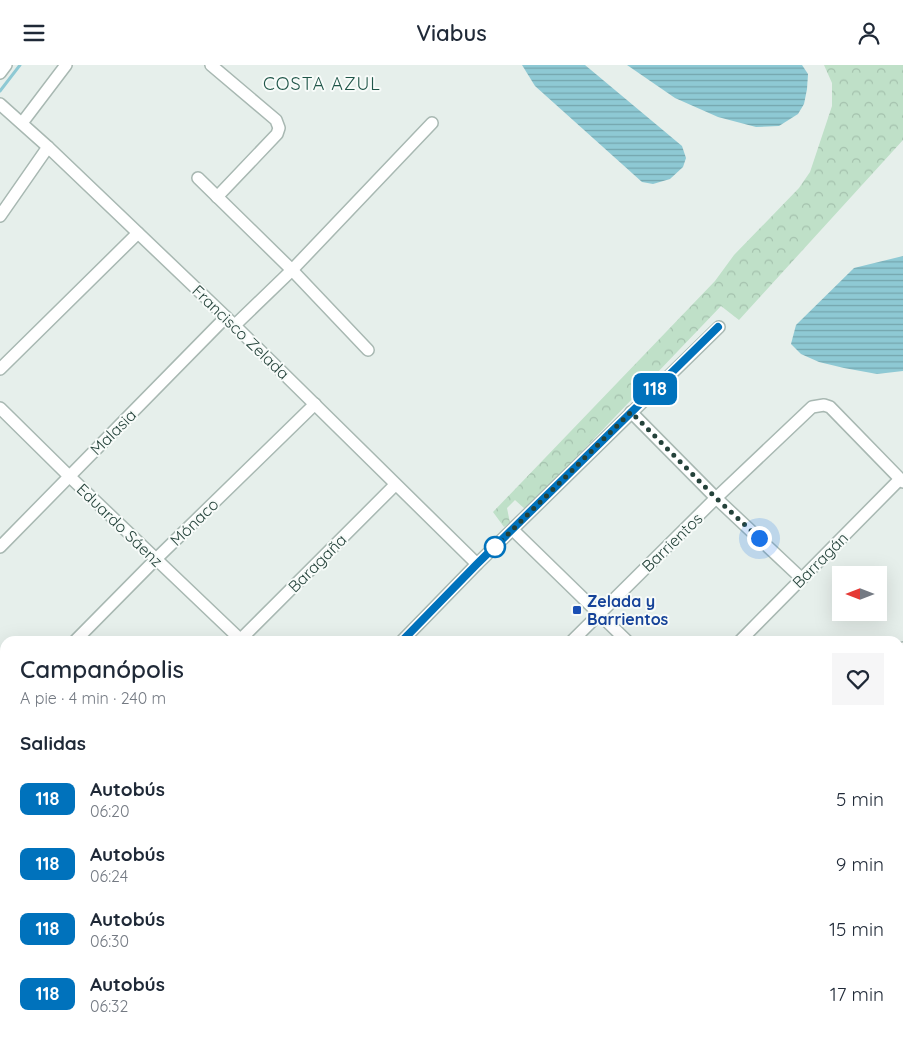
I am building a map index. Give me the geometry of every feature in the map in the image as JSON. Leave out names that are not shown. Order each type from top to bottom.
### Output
[{"type":"street","points":[[0,73],[6,65]]},
{"type":"street","points":[[22,123],[66,65]]},
{"type":"street","points":[[211,65],[276,120],[278,128],[277,134],[217,197]]},
{"type":"street","name":"Francisco Zelada","points":[[0,104],[48,147],[235,325],[477,564]]},
{"type":"street","points":[[235,325],[292,270],[432,123]]},
{"type":"street","points":[[0,216],[48,147]]},
{"type":"street","points":[[198,177],[292,270],[368,350]]},
{"type":"street","points":[[0,369],[138,233]]},
{"type":"street","name":"Malasia","points":[[0,547],[226,317]]},
{"type":"street","points":[[407,636],[477,564],[718,327]]},
{"type":"street","name":"Mónaco","points":[[80,636],[315,403]]},
{"type":"street","name":"Barrientos","points":[[577,636],[807,410],[818,405],[830,407],[902,480]]},
{"type":"street","name":"Eduardo Sáenz","points":[[0,407],[69,477],[235,636]]},
{"type":"street","points":[[631,412],[716,498],[801,578]]},
{"type":"street","name":"Barragán","points":[[745,636],[801,578],[902,480]]},
{"type":"street","name":"Baragaña","points":[[245,636],[395,485]]},
{"type":"street","points":[[512,530],[622,636]]},
{"type":"green space","points":[[824,65],[903,65],[903,140],[739,320],[721,306],[526,510],[515,500],[507,508],[510,523],[504,527],[493,512],[715,281],[734,255],[799,188],[810,172],[832,106],[832,83]]},
{"type":"water","points":[[522,65],[585,65],[682,146],[686,158],[683,167],[670,179],[653,184],[642,182],[535,86]]},
{"type":"water","points":[[627,65],[802,65],[808,74],[807,89],[804,104],[798,114],[779,126],[756,127],[718,117],[675,98]]},
{"type":"water","points":[[903,256],[903,371],[877,374],[819,362],[801,354],[791,344],[796,325],[854,268]]},
{"type":"waterway","points":[[0,91],[20,65]]},
{"type":"bus line","name":"118","points":[[407,636],[477,564],[718,327]]},
{"type":"place","name":"Zelada y Barrientos","points":[[577,610]]},
{"type":"district","name":"COSTA AZUL","points":[[322,83]]},
{"type":"route","points":[[495,547],[492,550],[631,412],[716,498],[759,538]]}]
